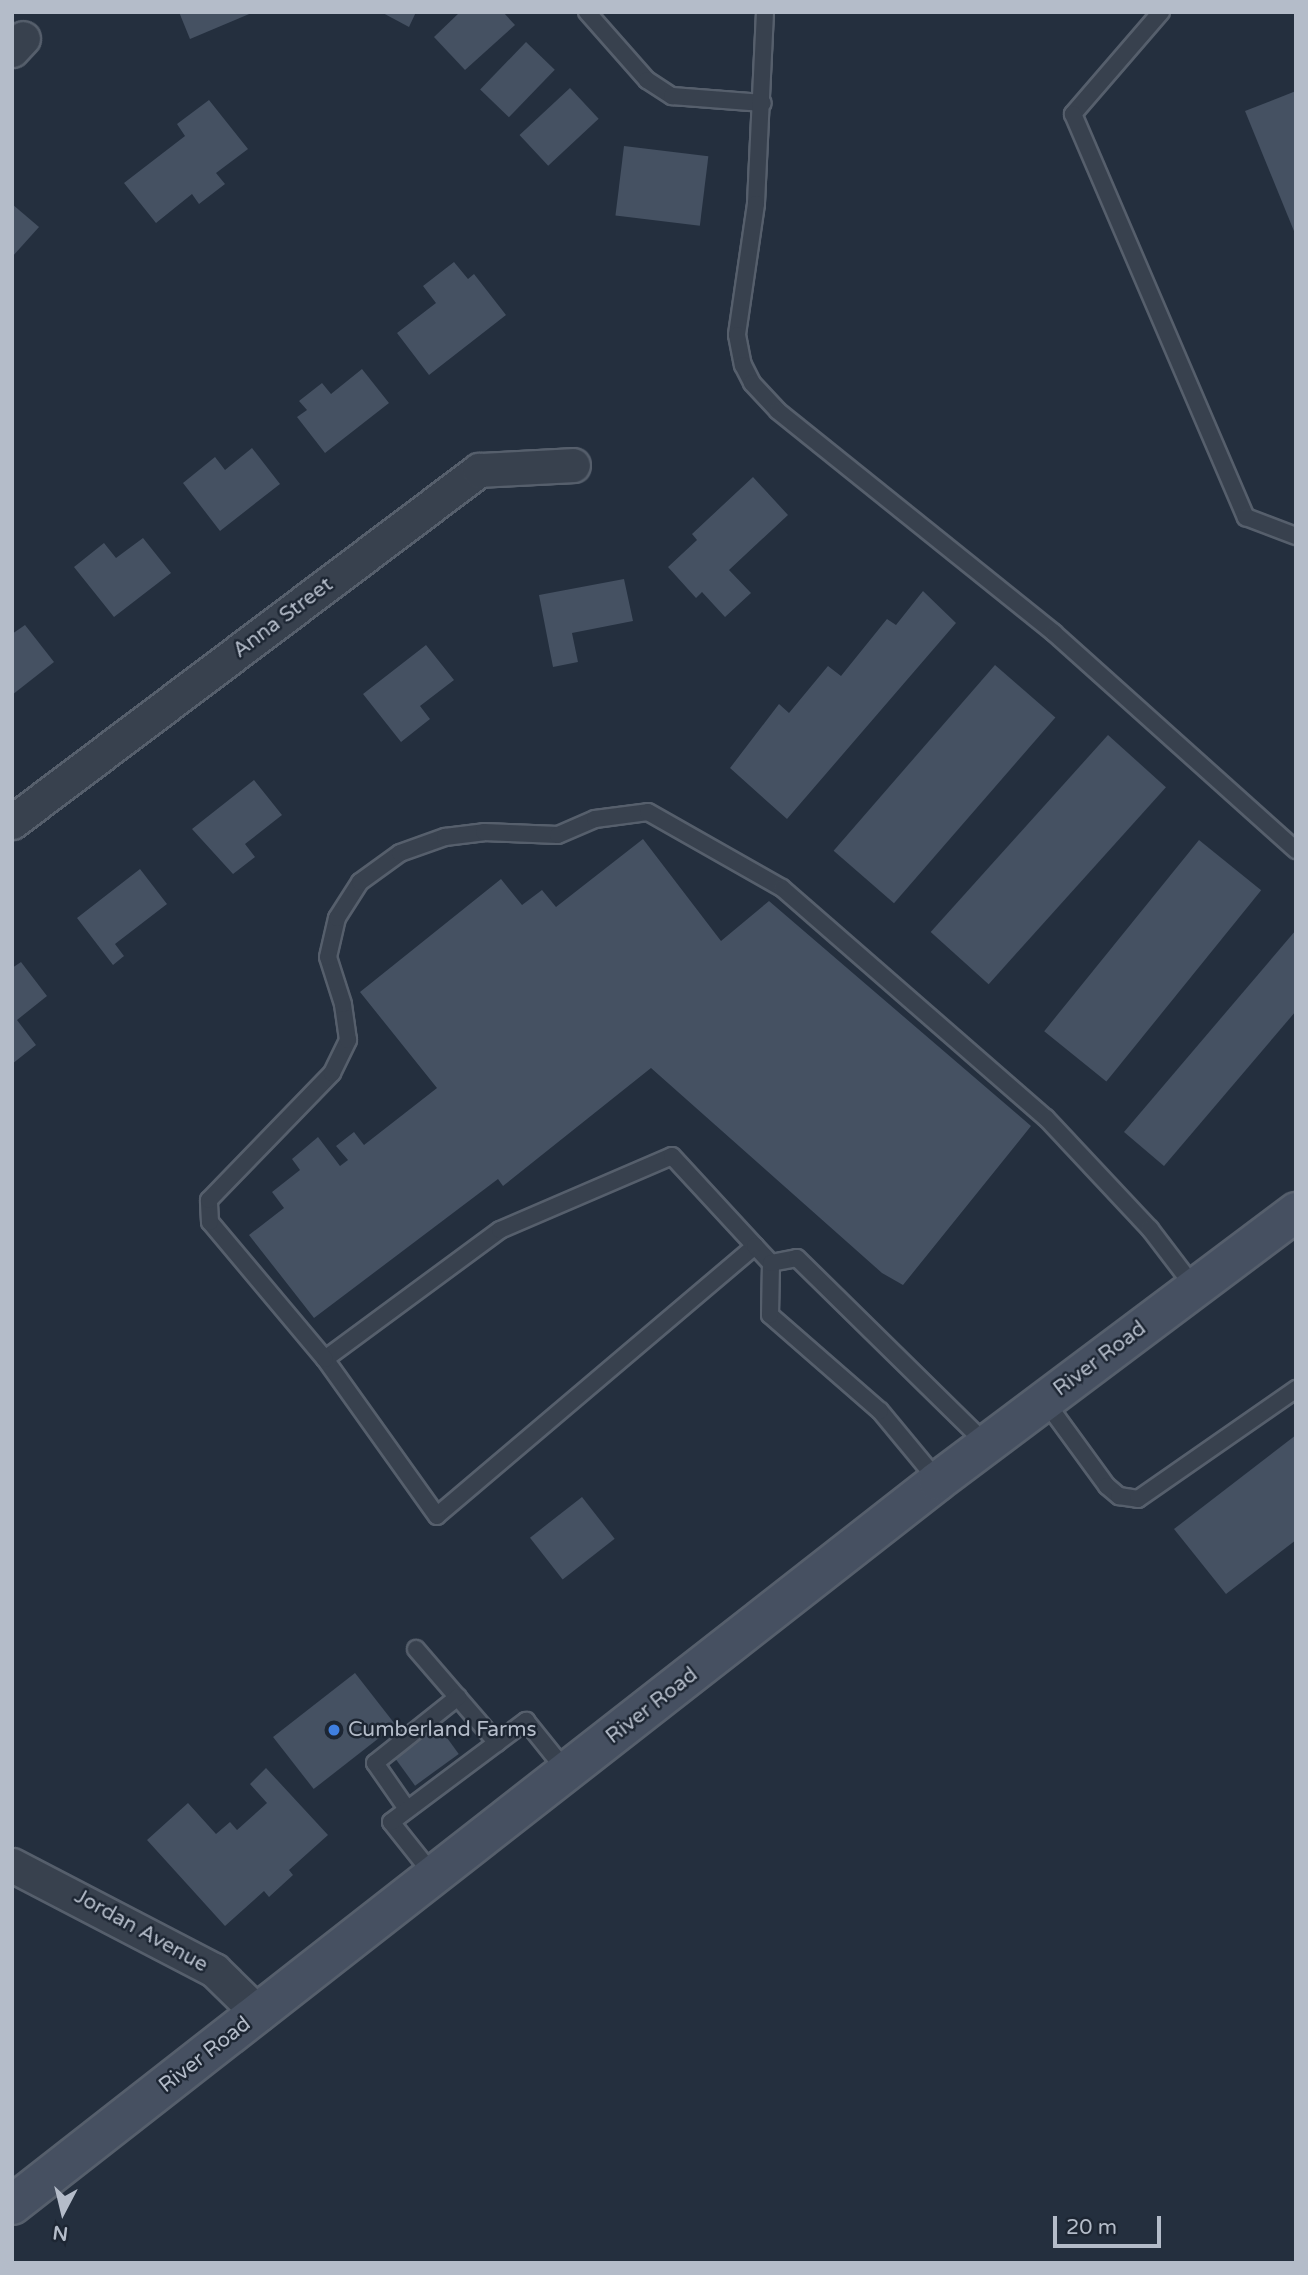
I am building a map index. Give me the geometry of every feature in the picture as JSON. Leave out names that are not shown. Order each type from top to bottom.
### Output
[{"type":"main road","name":"River Road","points":[[12,2205],[938,1481],[1296,1212]]},
{"type":"street","name":"Anna Street","points":[[12,822],[479,470],[573,464]]},
{"type":"street","name":"Jordan Avenue","points":[[12,1865],[214,1970],[259,2014]]},
{"type":"lane","points":[[587,12],[647,80],[672,96],[764,103]]},
{"type":"lane","points":[[765,12],[764,103],[754,227],[737,335],[740,357],[752,383],[778,411],[1054,632],[1296,850]]},
{"type":"lane","points":[[1161,12],[1073,114],[1246,517],[1296,537]]},
{"type":"lane","points":[[755,1246],[437,1516],[325,1359],[210,1222],[209,1200],[332,1073],[348,1040],[343,1004],[328,957],[337,918],[360,883],[400,853],[445,837],[484,832],[558,835],[595,819],[648,812],[782,888],[1026,1100],[1150,1229],[1195,1288]]},
{"type":"lane","points":[[325,1359],[500,1230],[672,1156],[771,1263],[770,1315],[880,1411],[938,1481]]},
{"type":"lane","points":[[771,1263],[797,1258],[987,1445]]},
{"type":"lane","points":[[1045,1401],[1107,1486],[1119,1496],[1138,1499],[1296,1389]]},
{"type":"lane","points":[[416,1649],[497,1743]]},
{"type":"lane","points":[[408,1809],[375,1763],[458,1697]]},
{"type":"lane","points":[[434,1877],[391,1822],[526,1721],[567,1772]]},
{"type":"building","points":[[179,12],[254,12],[190,39]]},
{"type":"building","points":[[381,12],[416,12],[409,27]]},
{"type":"building","points":[[460,12],[503,12],[515,25],[465,70],[434,37]]},
{"type":"building","points":[[526,42],[555,70],[509,117],[480,89]]},
{"type":"building","points":[[570,88],[599,119],[548,166],[520,135]]},
{"type":"building","points":[[1296,91],[1296,236],[1245,111]]},
{"type":"building","points":[[209,100],[248,149],[216,173],[225,184],[199,204],[192,194],[156,223],[124,183],[185,136],[177,124]]},
{"type":"building","points":[[624,146],[708,156],[700,226],[615,215]]},
{"type":"building","points":[[12,204],[39,227],[12,257]]},
{"type":"building","points":[[454,262],[468,279],[474,274],[506,315],[429,375],[397,333],[436,303],[423,286]]},
{"type":"building","points":[[362,369],[389,403],[325,453],[297,417],[307,410],[299,401],[322,383],[331,394]]},
{"type":"building","points":[[252,448],[280,484],[220,531],[183,483],[215,457],[225,470]]},
{"type":"building","points":[[753,477],[788,515],[729,570],[751,593],[725,617],[702,592],[696,598],[668,567],[697,540],[692,534]]},
{"type":"building","points":[[143,538],[171,573],[114,617],[74,567],[104,543],[116,558]]},
{"type":"building","points":[[624,579],[633,621],[572,633],[578,662],[553,667],[539,595]]},
{"type":"building","points":[[923,591],[956,623],[787,819],[730,768],[779,704],[789,713],[828,666],[841,676],[887,619],[896,625]]},
{"type":"building","points":[[25,625],[54,662],[12,695],[12,634]]},
{"type":"building","points":[[426,645],[454,680],[420,706],[430,719],[401,742],[363,694]]},
{"type":"building","points":[[995,665],[1055,717],[894,903],[834,851]]},
{"type":"building","points":[[1108,735],[1166,787],[989,984],[931,932]]},
{"type":"building","points":[[254,780],[282,815],[245,844],[255,857],[233,874],[192,829]]},
{"type":"building","points":[[643,839],[721,941],[769,901],[1031,1126],[903,1285],[882,1273],[651,1068],[503,1186],[498,1179],[314,1318],[249,1235],[284,1208],[272,1192],[300,1170],[292,1159],[318,1137],[340,1166],[348,1160],[336,1146],[354,1132],[364,1145],[437,1088],[360,992],[501,879],[522,905],[542,890],[556,907]]},
{"type":"building","points":[[1199,840],[1261,890],[1106,1082],[1044,1031]]},
{"type":"building","points":[[140,869],[167,904],[115,944],[124,956],[113,965],[77,918]]},
{"type":"building","points":[[1296,930],[1296,1011],[1164,1166],[1124,1132]]},
{"type":"building","points":[[21,962],[47,996],[17,1020],[36,1045],[12,1064],[12,968]]},
{"type":"building","points":[[1296,1435],[1296,1540],[1226,1594],[1174,1529]]},
{"type":"building","points":[[582,1497],[615,1539],[563,1579],[530,1538]]},
{"type":"building","name":"Cumberland Farms","points":[[355,1673],[396,1725],[314,1789],[273,1737]]},
{"type":"building","name":"Cumberland Farms","points":[[437,1724],[459,1754],[415,1786],[393,1756]]},
{"type":"building","points":[[266,1768],[328,1835],[289,1870],[293,1875],[269,1897],[264,1891],[225,1926],[147,1840],[188,1803],[216,1834],[230,1822],[237,1830],[267,1803],[250,1784]]},
{"type":"place","name":"Cumberland Farms","points":[[334,1730]]}]
